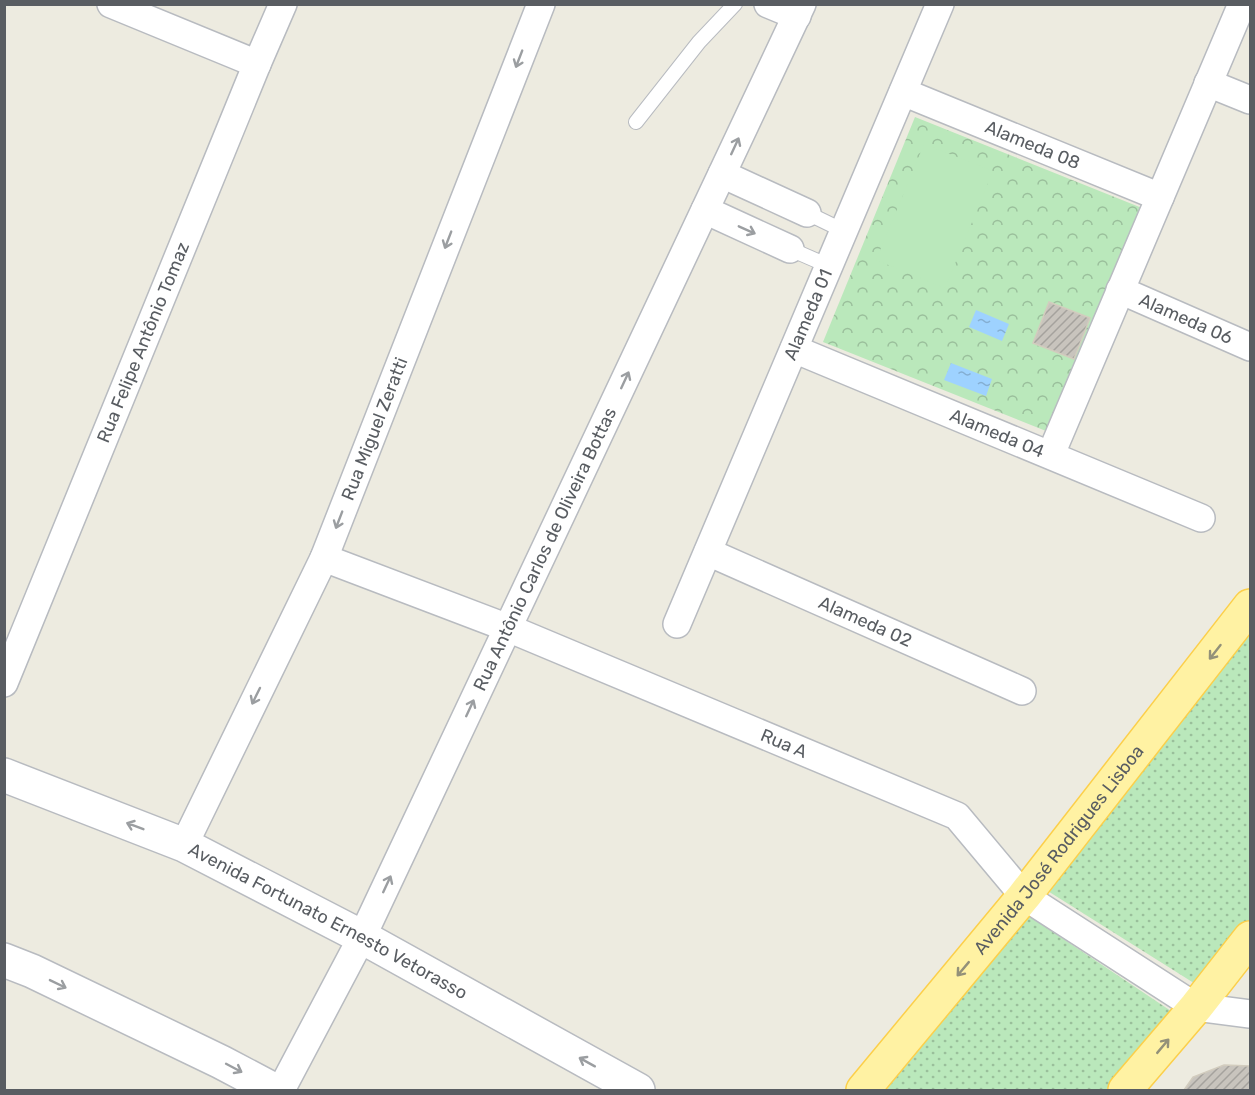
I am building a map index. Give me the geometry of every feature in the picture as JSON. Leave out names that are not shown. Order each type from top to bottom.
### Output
[{"type":"main road","name":"Avenida José Rodrigues Lisboa","points":[[863,1090],[1024,896],[1251,606]]},
{"type":"main road","points":[[1125,1090],[1251,938]]},
{"type":"street","points":[[111,4],[257,64]]},
{"type":"street","name":"Rua Felipe Antônio Tomaz","points":[[4,683],[283,4]]},
{"type":"street","name":"Rua Miguel Zeratti","points":[[184,845],[324,558],[541,4]]},
{"type":"street","points":[[768,4],[799,10]]},
{"type":"street","name":"Alameda 01","points":[[677,624],[940,4]]},
{"type":"street","points":[[1051,454],[1242,4]]},
{"type":"street","name":"Rua Antônio Carlos de Oliveira Bottas","points":[[281,1090],[362,937],[799,10]]},
{"type":"street","points":[[1208,83],[1251,100]]},
{"type":"street","name":"Alameda 08","points":[[903,92],[1160,197]]},
{"type":"street","points":[[722,174],[807,213]]},
{"type":"street","points":[[705,210],[790,249]]},
{"type":"street","name":"Alameda 06","points":[[1120,290],[1251,347]]},
{"type":"street","name":"Alameda 04","points":[[794,349],[1201,518]]},
{"type":"street","name":"Alameda 02","points":[[708,552],[1023,691]]},
{"type":"street","name":"Rua A","points":[[324,558],[508,628],[957,816],[1024,896],[1196,1007]]},
{"type":"street","name":"Avenida Fortunato Ernesto Vetorasso","points":[[4,775],[184,845],[362,937],[638,1090]]},
{"type":"street","points":[[4,960],[32,971],[211,1057],[274,1090]]},
{"type":"street","points":[[1196,1007],[1251,1014]]},
{"type":"lane","points":[[636,122],[699,42],[735,4]]},
{"type":"lane","points":[[807,213],[844,231]]},
{"type":"lane","points":[[790,249],[829,266]]},
{"type":"green space","points":[[915,117],[1142,208],[1046,431],[823,342]]},
{"type":"green space","points":[[924,144],[993,171],[945,288],[876,260]]},
{"type":"green space","points":[[1250,622],[1250,920],[1197,985],[1043,888]]},
{"type":"green space","points":[[1029,916],[1171,1011],[1106,1090],[886,1090]]},
{"type":"water","points":[[976,310],[1009,324],[1002,341],[969,327]]},
{"type":"water","points":[[951,363],[992,379],[986,396],[944,380]]},
{"type":"building","points":[[1049,302],[1090,318],[1074,359],[1033,343]]},
{"type":"building","points":[[1224,1065],[1250,1066],[1250,1090],[1184,1090],[1193,1077]]}]
